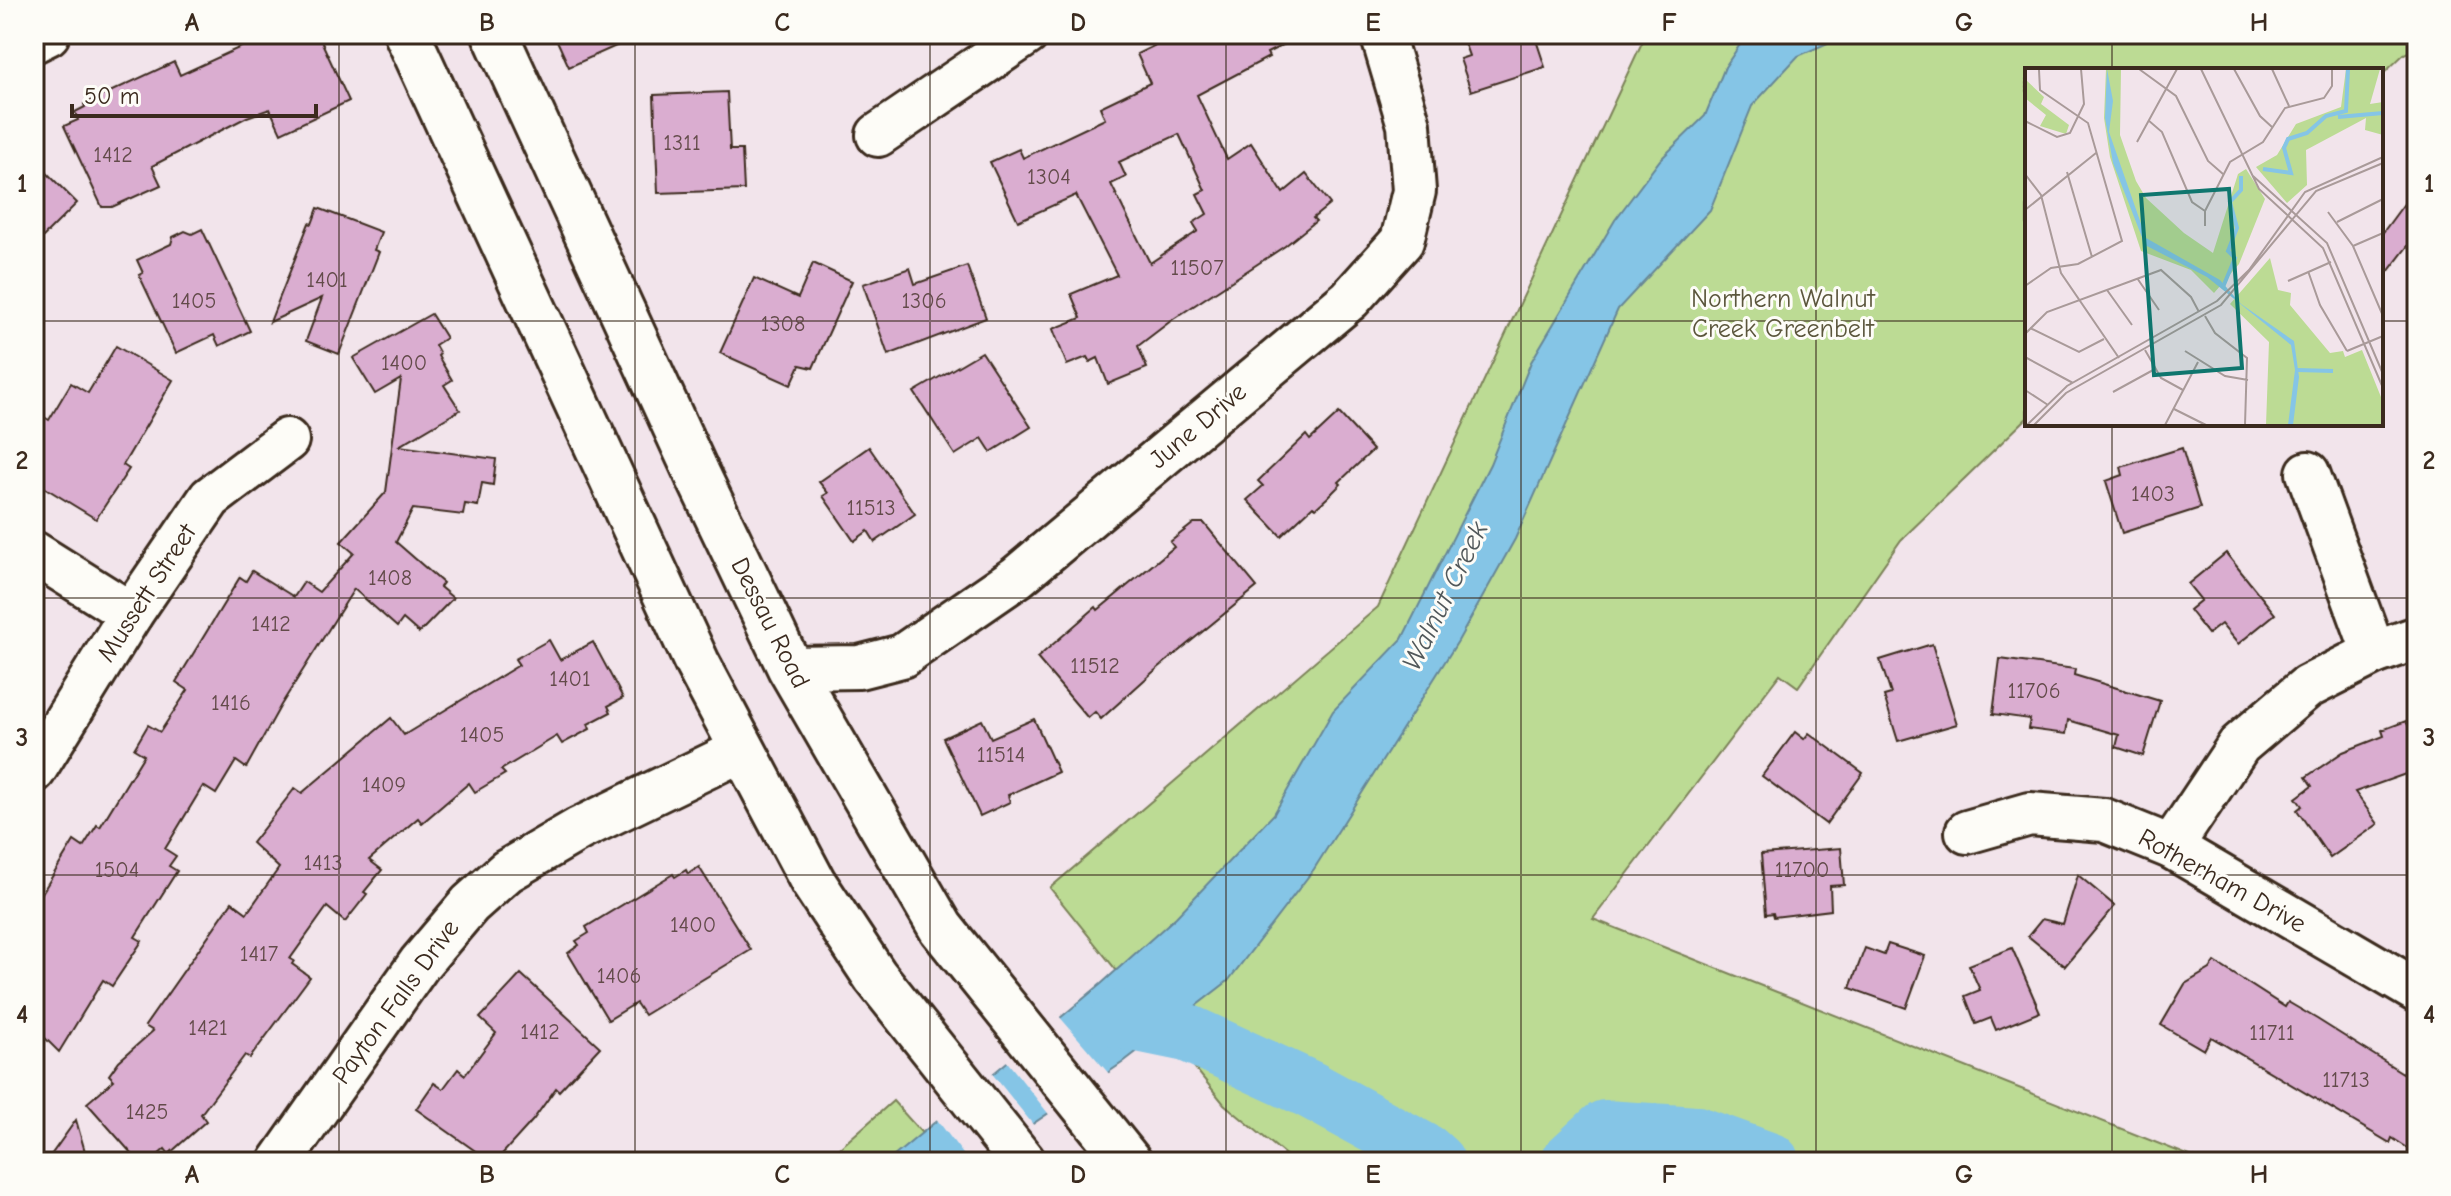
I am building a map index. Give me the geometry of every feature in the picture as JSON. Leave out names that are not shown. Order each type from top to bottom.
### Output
[{"type":"main road","points":[[407,34],[697,663],[813,882],[875,976],[1023,1162]]},
{"type":"main road","name":"Dessau Road","points":[[495,34],[704,490],[790,668],[941,928],[1129,1162]]},
{"type":"street","points":[[34,41],[48,34]]},
{"type":"street","points":[[878,135],[1027,34]]},
{"type":"street","name":"June Drive","points":[[790,668],[859,667],[902,656],[1017,577],[1350,299],[1402,241],[1414,191],[1409,125],[1382,34]]},
{"type":"street","name":"Mussett Street","points":[[34,771],[131,614],[210,498],[287,440]]},
{"type":"street","points":[[2308,473],[2374,653]]},
{"type":"street","points":[[34,553],[131,614]]},
{"type":"street","points":[[2171,847],[2239,745],[2307,687],[2374,653],[2417,638]]},
{"type":"street","name":"Payton Falls Drive","points":[[280,1162],[420,963],[470,904],[507,871],[579,829],[742,750]]},
{"type":"street","name":"Rotherham Drive","points":[[1967,832],[2030,814],[2104,820],[2171,847],[2417,991]]},
{"type":"green space","name":"Northern Walnut Creek Greenbelt","points":[[1646,34],[2417,34],[2417,48],[2404,54],[2383,74],[2383,68],[2025,68],[2025,420],[1901,540],[1798,687],[1780,674],[1593,919],[2205,1162],[1294,1162],[1224,1104],[1050,888],[1378,607]]},
{"type":"green space","points":[[893,1101],[948,1162],[824,1162]]},
{"type":"water","name":"Walnut Creek","points":[[1747,34],[1848,34],[1798,56],[1752,106],[1710,210],[1618,309],[1515,539],[1458,641],[1314,869],[1228,981],[1122,1063],[977,1162],[887,1162],[1101,984],[1176,917],[1274,814],[1333,711],[1402,639],[1490,464],[1531,362],[1615,220],[1660,160],[1705,116],[1725,67]]},
{"type":"pier","points":[[1058,1015],[1111,1076],[1051,1117],[1005,1059]]},
{"type":"pier","points":[[990,1071],[1035,1127],[984,1162],[969,1162],[935,1117]]},
{"type":"building","points":[[235,34],[318,34],[349,101],[281,133],[270,109],[247,117],[152,166],[161,185],[112,207],[102,207],[64,126],[78,120],[75,112],[85,107],[84,104],[174,62],[180,75],[241,47]]},
{"type":"building","points":[[554,34],[643,34],[569,67]]},
{"type":"building","points":[[1178,34],[1305,34],[1197,95],[1227,159],[1251,143],[1283,193],[1306,174],[1330,204],[1313,218],[1316,221],[1285,246],[1138,346],[1147,368],[1108,384],[1098,358],[1090,362],[1087,357],[1067,365],[1053,329],[1081,318],[1071,294],[1117,275],[1076,195],[1018,221],[990,162],[1019,149],[1023,158],[1105,119],[1100,107],[1150,83],[1137,54]],"holes":[[[1179,134],[1205,190],[1197,194],[1207,214],[1193,223],[1198,231],[1150,263],[1111,184],[1126,177],[1119,162]]]},
{"type":"building","points":[[1461,34],[1534,34],[1545,67],[1471,91],[1460,59],[1469,56]]},
{"type":"building","points":[[727,92],[730,150],[742,150],[744,190],[658,193],[654,95]]},
{"type":"building","points":[[34,160],[77,203],[34,246]]},
{"type":"building","points":[[2417,186],[2417,234],[2383,278],[2383,232]]},
{"type":"building","points":[[318,208],[381,232],[374,250],[379,252],[339,354],[306,341],[322,298],[270,322],[309,223],[312,224]]},
{"type":"building","points":[[202,229],[250,331],[219,346],[214,335],[176,353],[139,275],[143,273],[137,260],[171,244],[173,237],[185,231],[192,234]]},
{"type":"building","points":[[813,263],[852,281],[813,368],[800,365],[791,385],[720,353],[754,278],[798,298]]},
{"type":"building","points":[[967,266],[986,318],[888,355],[863,284],[910,268],[915,284]]},
{"type":"building","points":[[431,314],[446,338],[435,345],[452,380],[444,385],[460,410],[399,446],[496,459],[493,485],[482,483],[478,506],[465,504],[463,515],[413,509],[396,542],[443,583],[440,587],[453,598],[419,633],[403,619],[397,627],[354,589],[281,705],[246,768],[236,761],[216,794],[203,786],[165,849],[176,856],[169,866],[177,871],[135,937],[142,941],[112,986],[103,980],[59,1052],[34,1027],[34,906],[74,841],[83,847],[97,825],[100,827],[144,755],[134,749],[148,725],[160,732],[188,690],[176,682],[240,577],[246,581],[252,571],[294,597],[304,582],[319,592],[354,553],[341,542],[386,492],[401,379],[375,394],[353,358]]},
{"type":"building","points":[[116,346],[173,380],[123,465],[129,469],[96,519],[34,481],[34,411],[49,420],[71,383],[88,393]]},
{"type":"building","points":[[982,352],[1031,427],[991,452],[982,438],[955,455],[914,392]]},
{"type":"building","points":[[1339,413],[1373,450],[1339,482],[1341,484],[1327,498],[1316,508],[1313,506],[1281,536],[1247,500],[1263,486],[1258,481],[1306,435],[1310,440]]},
{"type":"building","points":[[869,447],[915,514],[875,542],[868,531],[854,541],[823,496],[828,493],[819,482]]},
{"type":"building","points":[[2182,448],[2200,508],[2122,533],[2106,481],[2123,475],[2121,467]]},
{"type":"building","points":[[1194,523],[1204,523],[1257,587],[1101,719],[1095,712],[1088,718],[1037,658],[1096,607],[1098,610],[1174,547],[1170,542]]},
{"type":"building","points":[[2226,553],[2275,614],[2238,644],[2221,624],[2208,634],[2189,610],[2201,600],[2188,584]]},
{"type":"building","points":[[549,640],[560,660],[593,642],[623,698],[608,706],[611,712],[588,724],[590,729],[562,744],[557,736],[501,770],[505,774],[475,792],[469,783],[422,823],[418,818],[369,860],[382,870],[345,922],[327,907],[290,959],[310,977],[250,1058],[245,1055],[201,1114],[206,1121],[169,1154],[165,1149],[150,1162],[139,1162],[87,1103],[114,1080],[109,1075],[119,1061],[153,1031],[145,1026],[232,902],[247,913],[279,868],[252,843],[295,788],[302,793],[391,718],[404,735],[519,665],[515,659]]},
{"type":"building","points":[[1932,644],[1957,724],[1898,741],[1884,696],[1891,694],[1880,660]]},
{"type":"building","points":[[2000,659],[2075,669],[2074,675],[2160,701],[2143,756],[2116,747],[2119,735],[2068,720],[2066,734],[2028,729],[2030,719],[1993,714]]},
{"type":"building","points":[[1034,719],[1058,772],[1008,795],[1010,802],[980,816],[943,738],[982,720],[991,738]]},
{"type":"building","points":[[2406,721],[2409,727],[2417,724],[2417,770],[2355,792],[2378,824],[2330,858],[2297,810],[2302,806],[2296,798],[2312,786],[2306,777],[2343,752],[2384,736],[2382,730]]},
{"type":"building","points":[[1795,732],[1804,739],[1809,733],[1863,773],[1826,824],[1762,776]]},
{"type":"building","points":[[1841,848],[1844,885],[1830,886],[1831,910],[1774,917],[1773,913],[1766,914],[1761,854]]},
{"type":"building","points":[[699,867],[751,950],[644,1015],[636,1003],[608,1020],[568,953],[579,945],[576,941],[589,933],[586,927],[673,874],[675,877],[686,870],[688,874]]},
{"type":"building","points":[[2078,875],[2115,906],[2065,966],[2028,936],[2042,919],[2063,924]]},
{"type":"building","points":[[1888,944],[1925,956],[1906,1008],[1850,988],[1865,948],[1884,955]]},
{"type":"building","points":[[2012,948],[2040,1012],[1996,1030],[1991,1018],[1976,1024],[1965,996],[1980,990],[1969,965]]},
{"type":"building","points":[[2215,962],[2285,1007],[2288,1002],[2317,1019],[2417,1082],[2417,1154],[2392,1138],[2390,1143],[2211,1037],[2204,1050],[2161,1025],[2185,984],[2210,969]]},
{"type":"building","points":[[521,974],[600,1047],[559,1091],[556,1088],[533,1120],[495,1162],[491,1162],[416,1109],[434,1083],[443,1089],[458,1069],[465,1075],[496,1033],[480,1018]]},
{"type":"building","points":[[76,1120],[88,1162],[46,1162]]},
{"type":"waterway","points":[[1119,1019],[1187,1033],[1309,1089],[1426,1153],[1436,1162]]},
{"type":"waterway","points":[[1569,1162],[1605,1129],[1697,1135],[1771,1162]]}]
